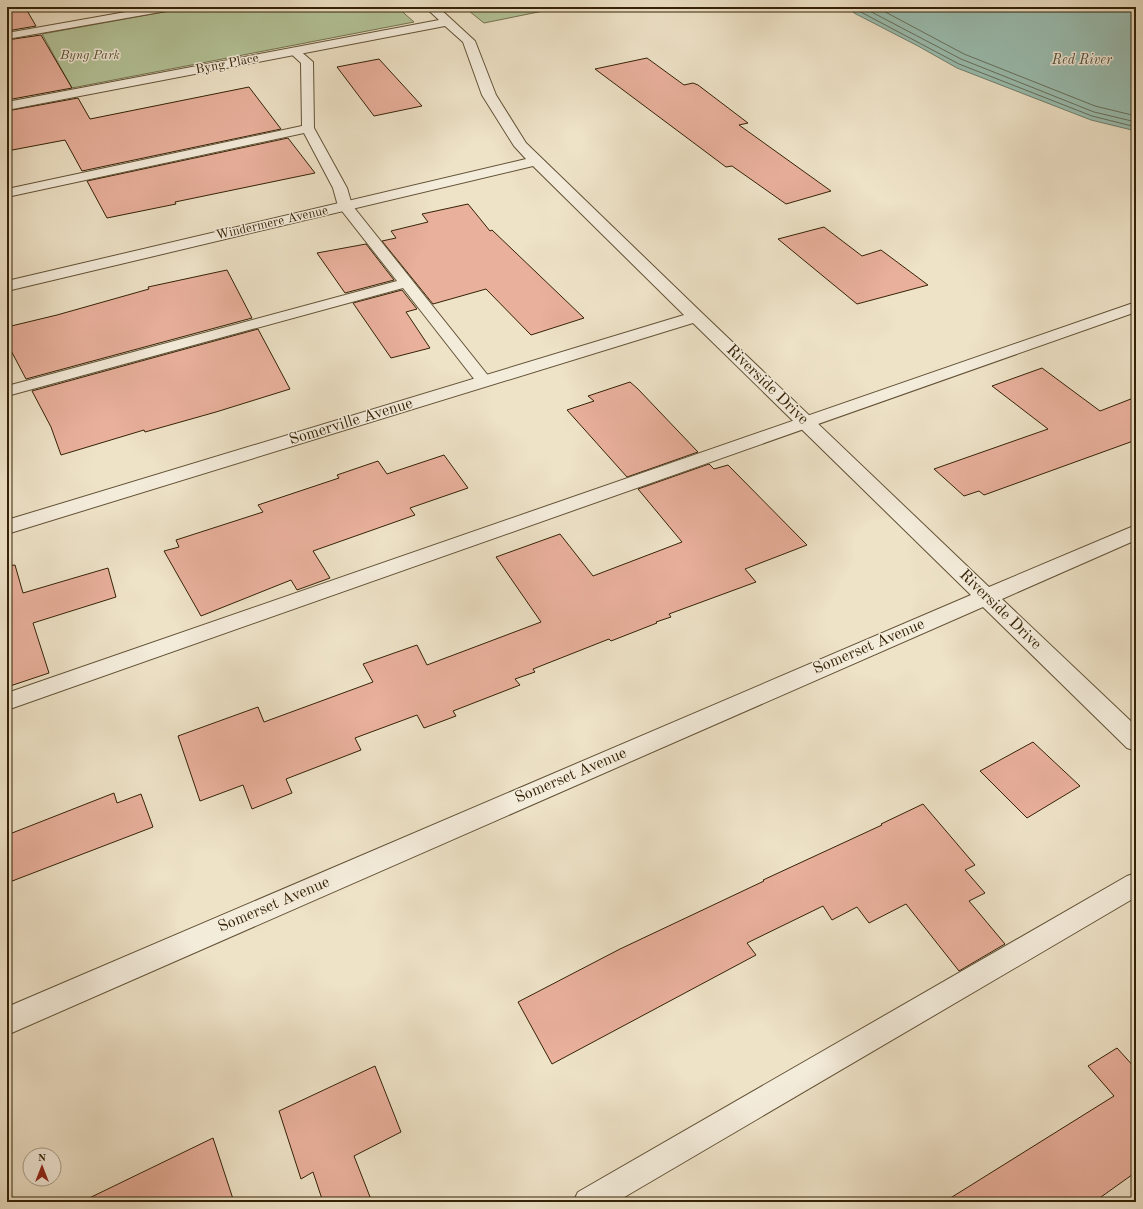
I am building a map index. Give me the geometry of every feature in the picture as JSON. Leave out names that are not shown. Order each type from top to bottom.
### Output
[{"type":"street","name":"Riverside Drive","points":[[431,7],[469,41],[489,95],[521,146],[696,317],[1136,741]]},
{"type":"street","name":"Byng Place","points":[[7,106],[446,22]]},
{"type":"street","name":"Windermere Avenue","points":[[7,286],[537,160]]},
{"type":"street","name":"Somerville Avenue","points":[[7,527],[696,317]]},
{"type":"street","name":"Somerset Avenue","points":[[7,1021],[1136,532]]},
{"type":"lane","points":[[7,36],[172,7]]},
{"type":"lane","points":[[294,51],[307,62],[308,128],[340,188],[345,206],[484,381]]},
{"type":"lane","points":[[7,193],[308,128]]},
{"type":"lane","points":[[7,391],[406,283]]},
{"type":"lane","points":[[7,702],[1136,307]]},
{"type":"lane","points":[[588,1202],[1136,884]]},
{"type":"green space","name":"Byng Park","points":[[191,7],[397,7],[414,22],[72,88],[42,34]]},
{"type":"green space","points":[[464,7],[563,7],[484,23]]},
{"type":"water","name":"Red River","points":[[849,7],[1136,7],[1136,131],[1091,120],[957,68],[854,13]]},
{"type":"building","points":[[7,7],[25,7],[36,26],[7,31]]},
{"type":"building","points":[[41,35],[72,88],[7,100],[7,40]]},
{"type":"building","points":[[647,58],[684,85],[693,83],[698,85],[748,123],[739,125],[831,191],[786,204],[732,166],[726,167],[595,69]]},
{"type":"building","points":[[379,59],[422,106],[374,116],[337,67]]},
{"type":"building","points":[[249,87],[281,129],[82,171],[65,140],[7,151],[7,111],[78,98],[90,119]]},
{"type":"building","points":[[288,138],[315,173],[175,202],[176,204],[107,218],[87,181]]},
{"type":"building","points":[[468,204],[490,231],[492,230],[584,318],[531,335],[486,289],[433,304],[382,241],[396,238],[391,231],[428,222],[422,214]]},
{"type":"building","points":[[824,227],[862,256],[881,250],[928,285],[857,304],[778,239]]},
{"type":"building","points":[[366,244],[394,280],[345,293],[317,253]]},
{"type":"building","points":[[227,270],[252,318],[26,379],[7,343],[7,327],[57,315],[149,289],[148,287]]},
{"type":"building","points":[[402,290],[417,309],[406,312],[430,348],[391,358],[353,303]]},
{"type":"building","points":[[258,329],[290,389],[145,432],[144,430],[61,455],[51,427],[32,391]]},
{"type":"building","points":[[1042,368],[1100,411],[1136,397],[1136,440],[984,495],[979,491],[964,496],[934,469],[1048,429],[992,386]]},
{"type":"building","points":[[630,382],[698,452],[627,477],[567,410],[594,401],[588,396]]},
{"type":"building","points":[[444,455],[468,488],[410,508],[415,515],[313,551],[330,578],[297,590],[291,580],[201,616],[164,551],[179,547],[176,540],[263,512],[258,505],[339,478],[337,475],[378,461],[387,474]]},
{"type":"building","points":[[709,464],[714,469],[728,465],[807,545],[745,569],[756,582],[669,614],[671,617],[611,641],[609,639],[533,669],[535,672],[515,679],[520,685],[453,711],[456,716],[424,728],[417,715],[355,738],[361,750],[286,779],[292,793],[252,809],[243,785],[200,801],[178,736],[258,707],[264,722],[373,682],[363,664],[417,645],[427,665],[541,622],[496,557],[560,534],[593,576],[682,542],[638,489]]},
{"type":"building","points":[[15,565],[23,593],[108,568],[116,597],[33,623],[49,673],[7,687],[7,566]]},
{"type":"building","points":[[1033,742],[1080,786],[1027,818],[980,771]]},
{"type":"building","points":[[114,793],[117,803],[141,794],[153,827],[7,883],[7,835]]},
{"type":"building","points":[[923,804],[975,865],[965,870],[985,893],[969,901],[1005,944],[959,971],[906,904],[869,923],[857,907],[832,920],[823,906],[747,943],[756,955],[552,1064],[518,1002],[620,949],[882,825],[881,824]]},
{"type":"building","points":[[1117,1048],[1136,1069],[1136,1172],[1094,1202],[944,1202],[1114,1096],[1088,1066]]},
{"type":"building","points":[[375,1066],[401,1132],[354,1156],[372,1202],[323,1202],[313,1172],[301,1179],[279,1111]]},
{"type":"building","points":[[213,1138],[234,1202],[81,1202]]}]
